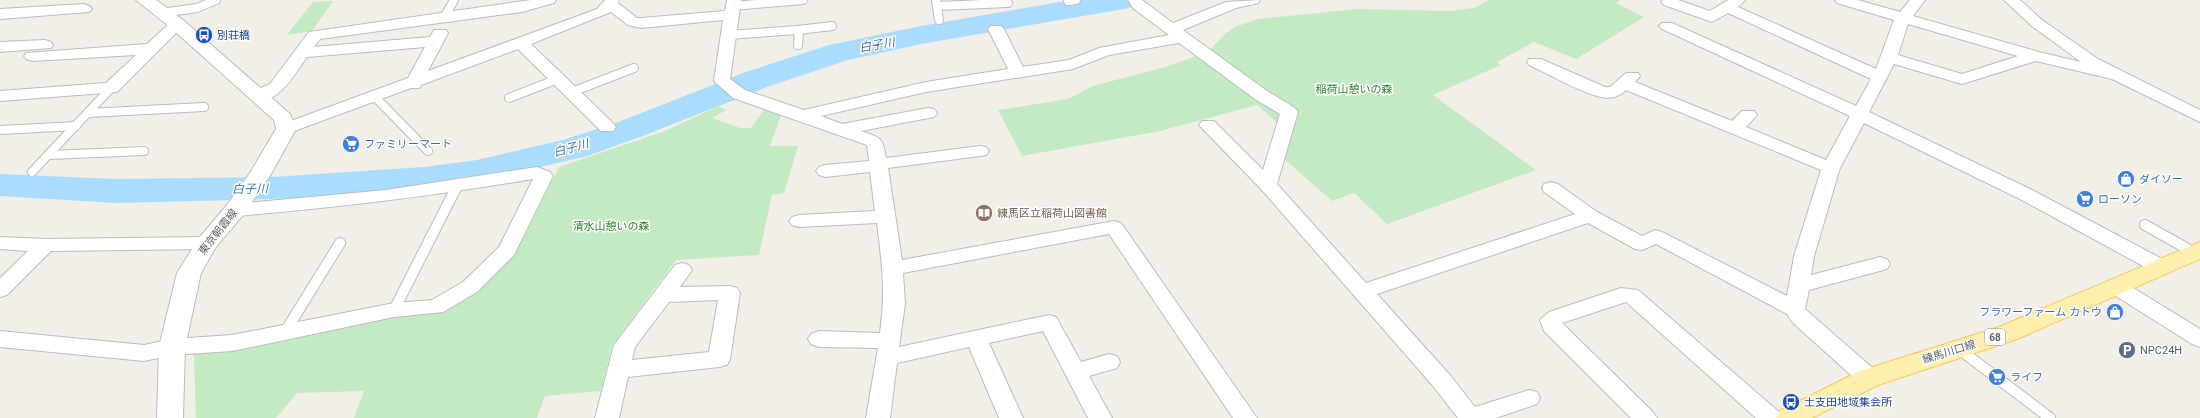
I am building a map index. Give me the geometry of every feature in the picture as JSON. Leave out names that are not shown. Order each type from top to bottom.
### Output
[{"type":"main road","points":[[145,0],[177,24],[283,118],[286,129]]},
{"type":"main road","name":"東京朝霞線","points":[[170,418],[172,348],[189,273],[207,243],[240,203],[259,176],[286,129]]},
{"type":"main road","name":"練馬川口線","points":[[1789,418],[1842,390],[1869,378],[2008,333],[2115,286],[2198,253]]},
{"type":"street","points":[[258,96],[276,88],[315,35],[522,7],[549,0]]},
{"type":"street","points":[[803,115],[926,87],[1018,74],[1073,64],[1105,51],[1178,33],[1231,5],[1253,0]]},
{"type":"street","points":[[1842,0],[1902,19],[2035,56],[2113,74]]},
{"type":"street","points":[[1795,309],[1804,256],[1831,168],[1880,77],[1889,57],[1902,19],[1918,0]]},
{"type":"street","points":[[2011,0],[2036,22],[2113,74],[2200,117]]},
{"type":"street","points":[[286,129],[376,98],[602,12],[611,2],[633,22],[641,23],[733,7],[722,81],[737,92],[875,142],[893,268],[895,304],[878,418]]},
{"type":"street","points":[[1136,2],[1261,95],[1289,112],[1268,185]]},
{"type":"street","points":[[1669,2],[1712,17],[1733,4],[1880,77]]},
{"type":"street","points":[[0,14],[84,9]]},
{"type":"street","points":[[413,84],[436,41],[446,18]]},
{"type":"street","points":[[0,96],[111,88],[177,24]]},
{"type":"street","points":[[1667,26],[1859,114],[2114,237],[2161,267]]},
{"type":"street","points":[[996,29],[1018,74]]},
{"type":"street","points":[[302,53],[436,41]]},
{"type":"street","points":[[521,43],[607,127]]},
{"type":"street","points":[[0,47],[45,45],[32,56],[151,49]]},
{"type":"street","points":[[1889,57],[1962,79],[2035,56]]},
{"type":"street","points":[[1535,62],[1602,92],[1614,92],[1628,79],[1734,129],[1831,168]]},
{"type":"street","points":[[841,129],[928,113]]},
{"type":"street","points":[[1734,129],[1748,115]]},
{"type":"street","points":[[1208,125],[1268,185],[1361,292],[1427,364],[1470,418],[1529,398]]},
{"type":"street","points":[[825,171],[980,151]]},
{"type":"street","points":[[0,339],[144,353],[172,348],[232,343],[394,310],[436,307],[470,287],[506,250],[544,176],[537,173],[456,188],[337,203],[240,203]]},
{"type":"street","points":[[1551,188],[1590,216],[1642,244],[1655,236],[1795,309],[1800,318],[1869,378]]},
{"type":"street","points":[[799,220],[886,216]]},
{"type":"street","points":[[1361,292],[1590,216]]},
{"type":"street","points":[[893,268],[1114,227],[1245,418]]},
{"type":"street","points":[[0,243],[46,245],[207,243]]},
{"type":"street","points":[[0,290],[46,245]]},
{"type":"street","points":[[1800,285],[1880,264]]},
{"type":"street","points":[[607,418],[625,345],[682,270]]},
{"type":"street","points":[[2115,286],[2200,339]]},
{"type":"street","points":[[619,370],[719,359],[730,293],[663,295]]},
{"type":"street","points":[[1645,418],[1552,326],[1551,320],[1621,295],[1631,295],[1771,418]]},
{"type":"street","points":[[820,339],[889,349],[976,337],[1049,322],[1100,418]]},
{"type":"street","points":[[976,337],[1011,418]]},
{"type":"street","points":[[1076,372],[1109,362]]},
{"type":"lane","points":[[162,13],[177,9],[207,6],[216,0]]},
{"type":"lane","points":[[446,18],[454,0]]},
{"type":"lane","points":[[733,7],[803,0]]},
{"type":"lane","points":[[939,20],[937,3],[1008,3]]},
{"type":"lane","points":[[728,35],[832,26]]},
{"type":"lane","points":[[798,30],[798,45]]},
{"type":"lane","points":[[572,92],[634,68]]},
{"type":"lane","points":[[509,98],[558,79]]},
{"type":"lane","points":[[32,172],[111,88]]},
{"type":"lane","points":[[376,98],[428,151]]},
{"type":"lane","points":[[88,113],[204,107]]},
{"type":"lane","points":[[0,130],[76,126]]},
{"type":"lane","points":[[48,155],[144,151]]},
{"type":"lane","points":[[394,310],[456,188]]},
{"type":"lane","points":[[2145,225],[2198,253]]},
{"type":"lane","points":[[285,332],[340,243]]},
{"type":"lane","points":[[1958,349],[2050,418]]},
{"type":"green space","name":"稲荷山憩いの森","points":[[1489,0],[1621,0],[1616,3],[1644,17],[1576,59],[1534,42],[1497,62],[1501,65],[1433,95],[1536,170],[1387,224],[1354,193],[1332,201],[1282,157],[1290,134],[1257,105],[1160,131],[1022,156],[998,110],[1068,99],[1093,86],[1165,67],[1208,52],[1225,34],[1235,27],[1258,19],[1357,9],[1449,11],[1474,8]]},
{"type":"green space","points":[[333,1],[312,31],[287,35],[313,2]]},
{"type":"green space","name":"清水山憩いの森","points":[[719,106],[726,110],[712,118],[740,128],[751,128],[766,107],[782,112],[770,146],[798,146],[784,193],[772,195],[759,255],[676,260],[612,346],[601,391],[545,396],[537,418],[354,418],[364,391],[297,393],[276,418],[196,418],[194,353],[395,315],[481,287],[519,247],[559,167],[665,131]]},
{"type":"waterway","name":"白子川","points":[[0,185],[116,191],[273,188],[424,178],[477,171],[574,148],[628,130],[755,80],[840,52],[921,35],[1124,0]]},
{"type":"place","name":"別荘橋","points":[[204,35]]},
{"type":"place","name":"ファミリーマート","points":[[351,144]]},
{"type":"place","name":"ダイソー","points":[[2126,179]]},
{"type":"place","name":"ローソン","points":[[2085,199]]},
{"type":"place","name":"練馬区立稲荷山図書館","points":[[984,213]]},
{"type":"place","name":"フラワーファーム カトウ","points":[[2115,312]]},
{"type":"place","name":"NPC24H","points":[[2127,350]]},
{"type":"place","name":"ライフ","points":[[1997,377]]},
{"type":"place","name":"土支田地域集会所","points":[[1791,402]]}]
